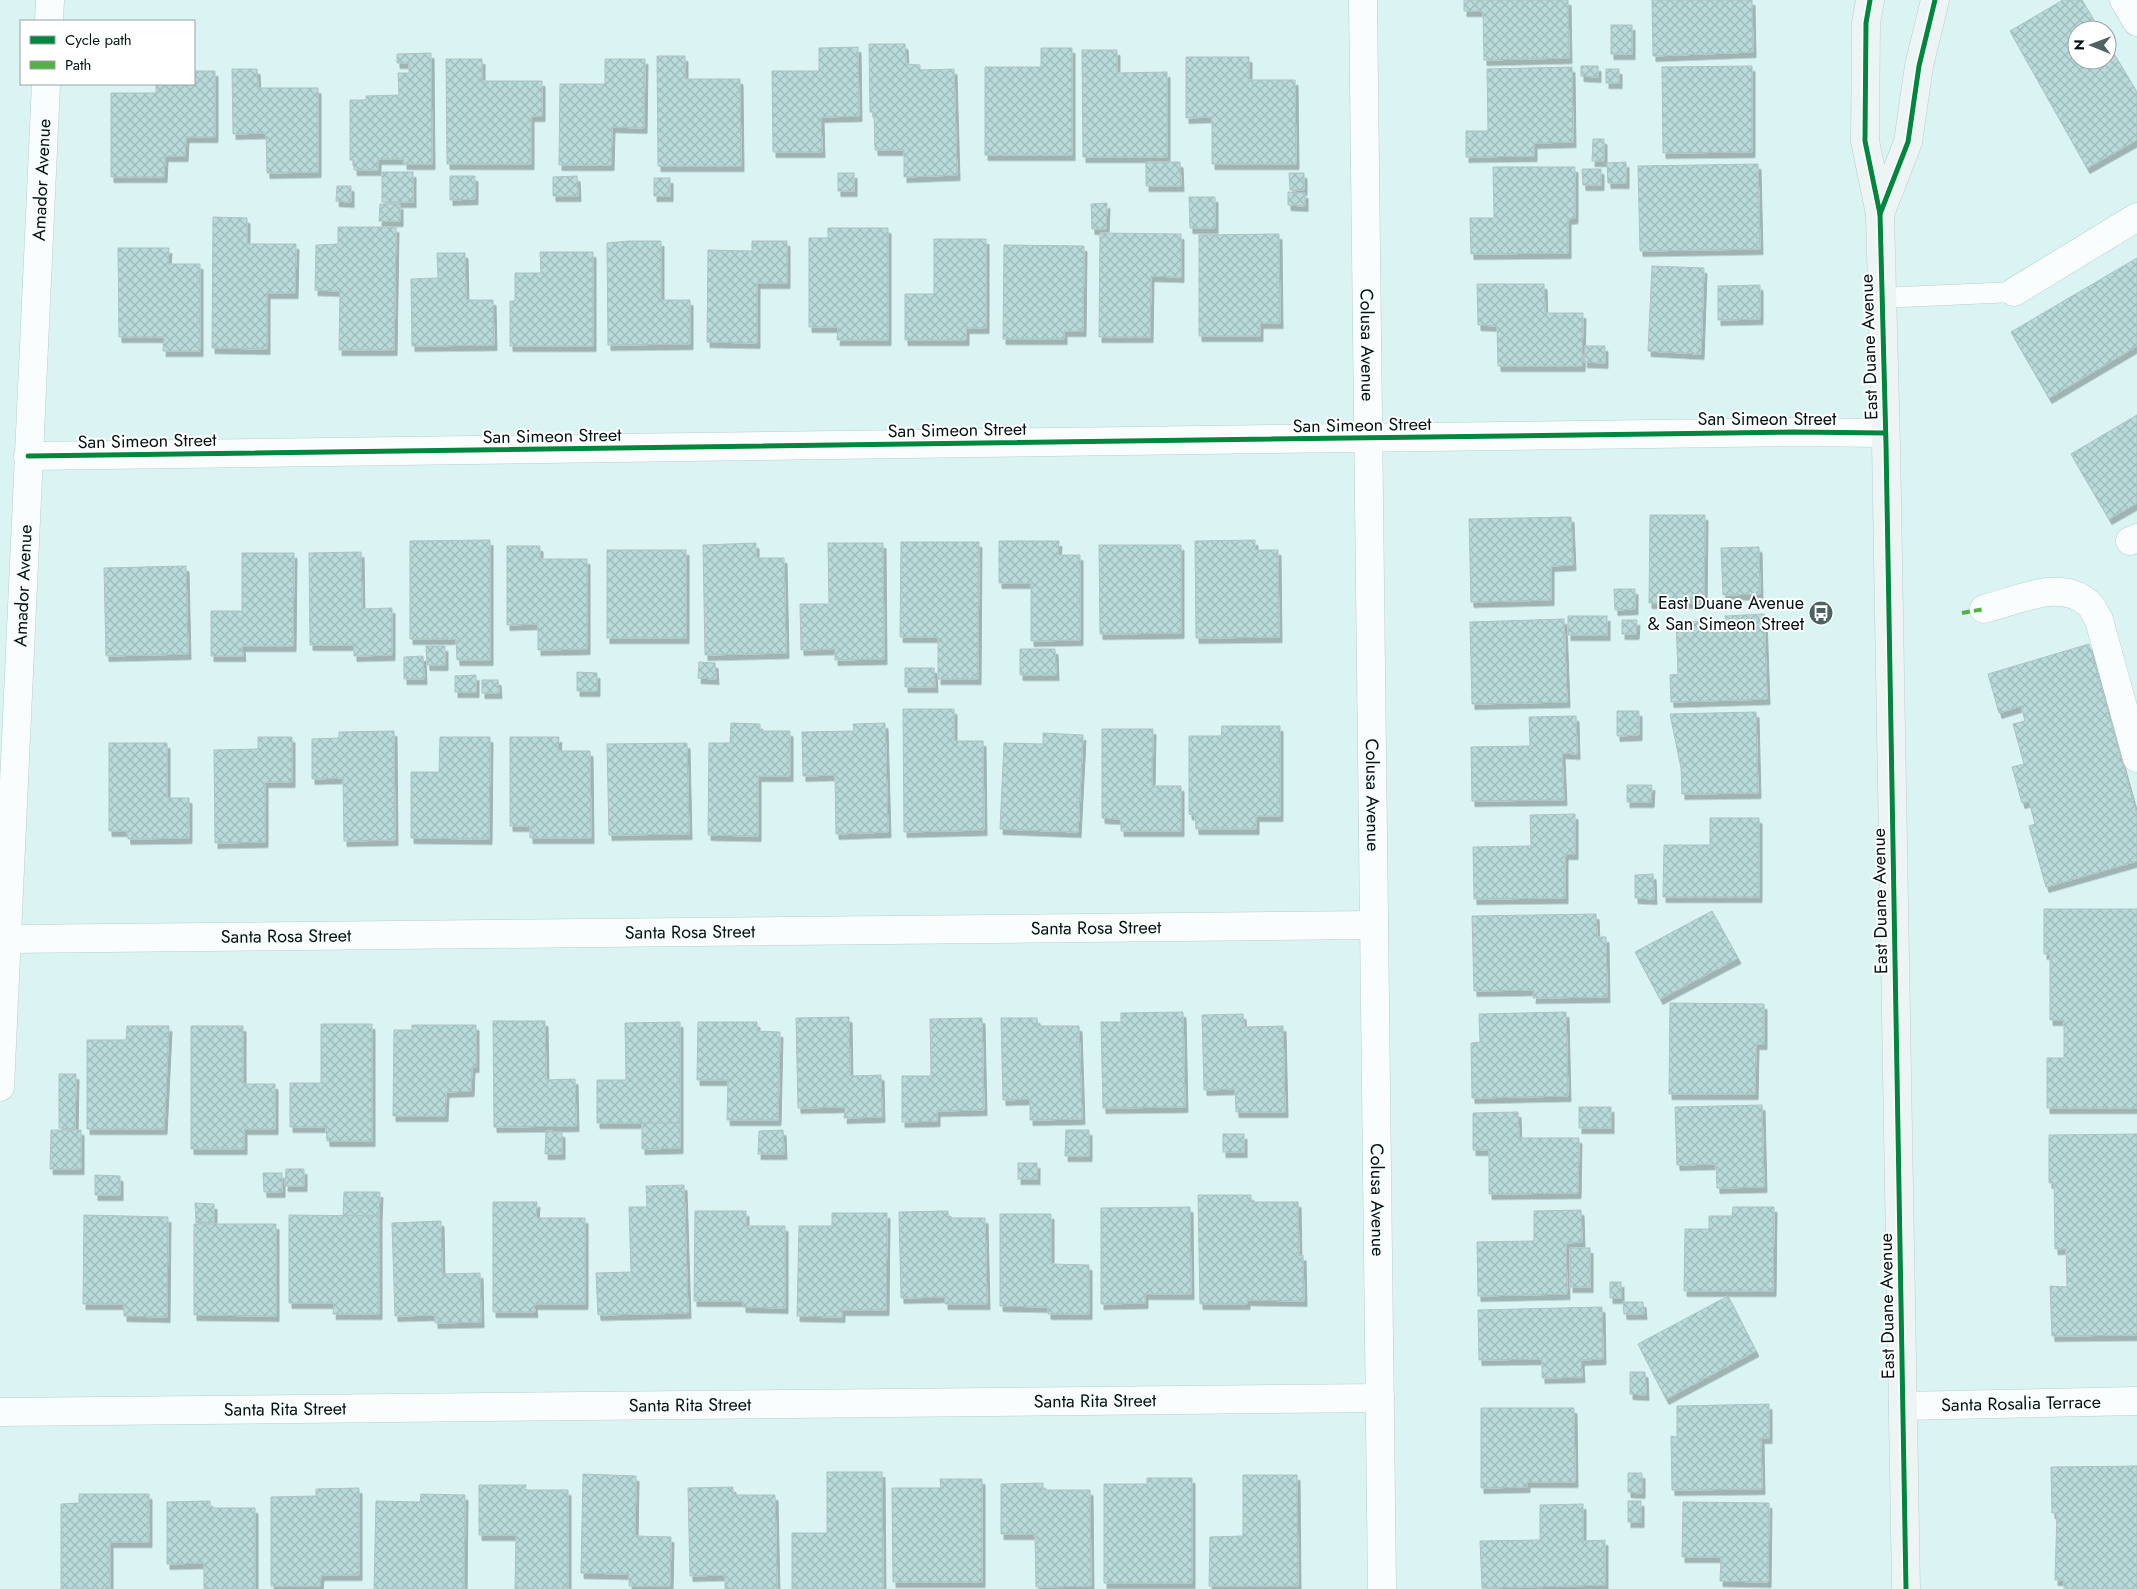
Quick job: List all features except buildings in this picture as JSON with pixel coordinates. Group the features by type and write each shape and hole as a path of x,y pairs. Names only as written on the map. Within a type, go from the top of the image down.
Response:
{"main road":[{"name":"East Duane Avenue","path":"1880,214 1908,142 1919,66 1935,0"},
{"name":"East Duane Avenue","path":"1864,8 1865,141 1880,214 1880,298 1885,433 1906,1589"}],"street":[{"path":"49,20 50,0"},
{"name":"Colusa Avenue","path":"1363,0 1382,1589"},
{"path":"2124,0 2137,22"},
{"name":"Amador Avenue","path":"0,1086 46,85"},
{"path":"2014,292 2137,218"},
{"name":"San Simeon Street","path":"28,456 1794,432 1885,433"},
{"path":"1984,609 2054,591 2067,592 2089,604 2099,620 2137,758"},
{"name":"Santa Rosa Street","path":"8,939 1374,925"},
{"name":"Santa Rita Street","path":"0,1412 1380,1398"},
{"name":"Santa Rosalia Terrace","path":"1903,1406 2137,1401"}],"lane":[{"path":"1880,298 2014,292"}],"marked path":[{"path":"1962,613 1984,609"}],"cycle path":[{"path":"1870,0 1866,23 1865,141 1880,214 1886,444 1906,1589"},
{"path":"1880,214 1908,142 1919,66 1935,0"},
{"path":"28,456 1794,432 1885,433"}],"place":[{"name":"East Duane Avenue & San Simeon Street","path":"1821,613"}]}
